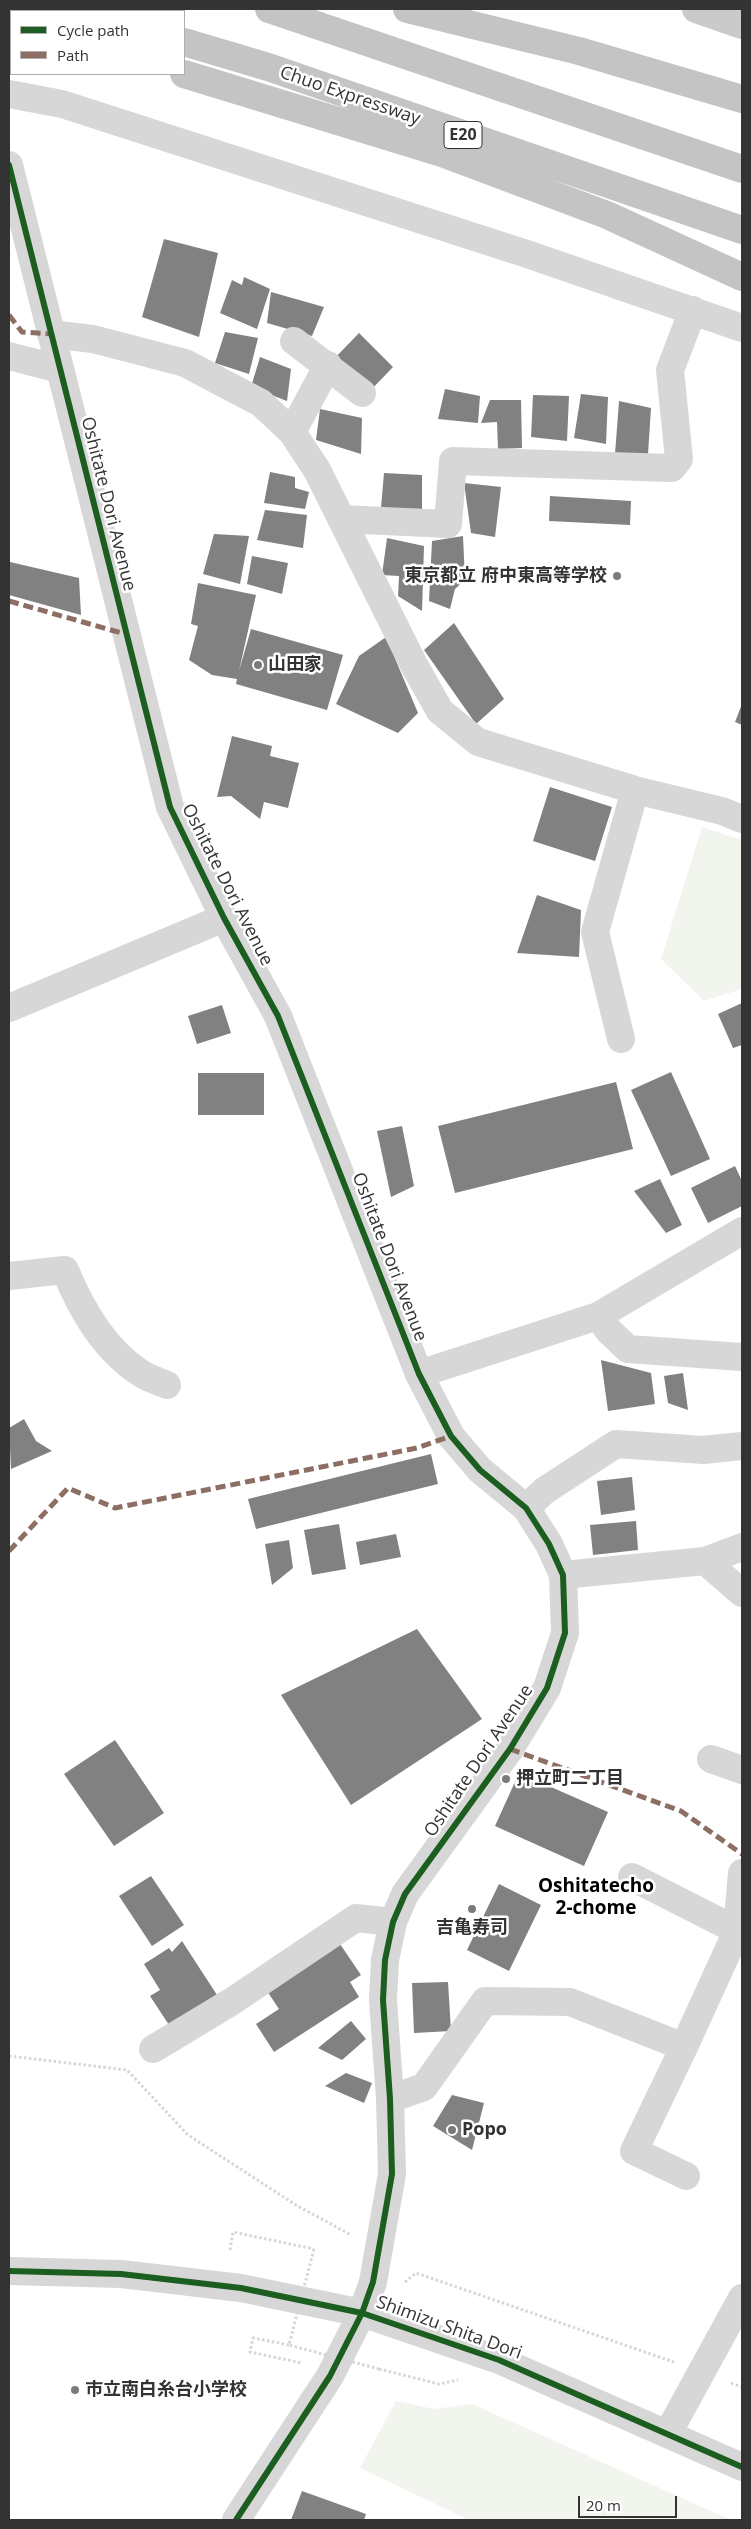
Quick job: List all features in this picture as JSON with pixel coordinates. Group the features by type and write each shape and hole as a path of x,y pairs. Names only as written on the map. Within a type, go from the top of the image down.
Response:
{"highway":[{"path":"268,9 742,169"},
{"path":"407,9 579,51 742,99"},
{"name":"Chuo Expressway","path":"185,42 268,67 742,230"},
{"path":"185,74 439,152 607,214 742,277"}],"main road":[{"path":"696,9 742,25"}],"street":[{"path":"21,75 9,94 62,104 693,310 742,328"},
{"name":"Oshitate Dori Avenue","path":"9,165 16,228 51,334 170,807 224,918 278,1016 419,1374 451,1436 480,1470 526,1508 549,1544 563,1575 565,1633 547,1688 510,1749 405,1894 393,1922 385,1960 383,2000 390,2099 392,2174 372,2282 362,2313 330,2376 236,2520"},
{"path":"341,519 448,524 453,461 672,468 679,458 670,370 693,310"},
{"path":"51,334 93,339 185,364 261,403 292,432 317,470 440,711 478,742 635,790 722,811 742,819"},
{"path":"294,341 328,365 362,394"},
{"path":"9,356 59,369"},
{"path":"292,432 328,365"},
{"path":"621,1039 595,932 635,790"},
{"path":"9,1008 224,918"},
{"path":"419,1374 598,1316 742,1231"},
{"path":"9,1276 64,1270 77,1299 104,1340 140,1372 168,1385"},
{"path":"598,1316 628,1349 742,1357"},
{"path":"526,1508 544,1491 616,1444 703,1450 742,1446"},
{"path":"563,1575 705,1561 742,1547"},
{"path":"705,1561 742,1593"},
{"path":"711,1759 742,1770"},
{"path":"686,2176 634,2151 740,1932 742,1874"},
{"path":"632,1878 740,1932"},
{"path":"154,2049 231,2002 356,1918 393,1922"},
{"path":"390,2099 424,2087 485,2001 570,2002 684,2046"},
{"name":"Shimizu Shita Dori","path":"9,2271 121,2274 240,2288 362,2313 499,2360 742,2467"},
{"path":"668,2434 700,2371 742,2298"}],"path":[{"path":"9,2056 126,2070 188,2134 296,2205 378,2249"},
{"path":"230,2250 233,2232 314,2249 289,2345"},
{"path":"398,2288 416,2274 742,2387"},
{"path":"302,2362 250,2352 253,2338 289,2345 439,2384 465,2378"}],"shaded area":[{"path":"702,827 742,840 742,989 704,1001 661,959"},
{"path":"396,2401 434,2409 472,2404 731,2520 469,2520 360,2468"}],"building":[{"path":"164,239 218,253 199,337 142,317"},
{"path":"244,277 270,289 257,329 220,313 232,280 242,285"},
{"path":"271,292 324,307 312,336 267,323"},
{"path":"225,332 258,338 249,374 215,363"},
{"path":"359,333 393,367 369,392 334,359"},
{"path":"260,357 291,369 287,401 251,387"},
{"path":"445,389 480,396 478,423 438,419"},
{"path":"581,394 608,397 606,444 574,438"},
{"path":"533,395 569,396 567,441 531,437"},
{"path":"490,400 521,400 522,448 498,449 497,422 481,423"},
{"path":"619,401 651,408 648,454 615,454"},
{"path":"320,409 362,418 361,454 316,440"},
{"path":"270,472 295,477 295,488 309,492 305,509 264,503"},
{"path":"384,473 422,475 422,509 381,508"},
{"path":"464,483 501,487 495,537 471,533"},
{"path":"550,496 631,501 630,525 549,521"},
{"path":"265,510 307,515 303,548 257,540"},
{"path":"214,534 249,536 240,584 203,574"},
{"path":"463,536 465,580 455,589 450,609 429,601 432,541"},
{"path":"387,538 424,546 422,611 398,596 399,576 382,575"},
{"path":"252,556 288,563 282,594 247,584"},
{"path":"10,562 79,578 81,615 9,595"},
{"path":"198,583 256,595 239,671 251,629 343,655 327,710 236,684 237,679 212,675 189,660 198,626 191,624"},
{"path":"454,623 504,699 476,724 424,650"},
{"path":"386,637 418,713 398,733 336,704 359,656"},
{"path":"742,704 742,725 735,722"},
{"path":"232,736 272,746 270,756 299,763 288,808 264,802 260,819 231,796 217,797"},
{"path":"550,787 612,807 595,861 533,841"},
{"path":"537,895 581,910 579,957 517,953"},
{"path":"742,1003 742,1045 733,1048 718,1014"},
{"path":"222,1005 231,1033 197,1044 188,1016"},
{"path":"671,1072 710,1159 671,1176 631,1090"},
{"path":"198,1073 264,1073 264,1115 198,1115"},
{"path":"616,1082 633,1149 455,1193 438,1126"},
{"path":"402,1126 414,1186 391,1197 377,1131"},
{"path":"735,1166 742,1181 742,1206 708,1223 691,1188"},
{"path":"660,1179 682,1225 666,1233 634,1191"},
{"path":"601,1360 651,1373 655,1404 608,1411"},
{"path":"683,1373 688,1410 668,1403 664,1376"},
{"path":"24,1419 36,1441 52,1451 11,1469 9,1428"},
{"path":"431,1454 438,1484 256,1529 248,1499"},
{"path":"632,1477 635,1510 601,1515 597,1481"},
{"path":"636,1521 638,1550 593,1555 590,1525"},
{"path":"339,1524 346,1569 312,1575 304,1530"},
{"path":"396,1534 401,1557 360,1565 356,1542"},
{"path":"289,1540 293,1568 272,1585 265,1544"},
{"path":"417,1629 482,1719 351,1805 281,1695"},
{"path":"115,1740 164,1813 114,1846 64,1774"},
{"path":"519,1773 608,1812 584,1866 495,1826"},
{"path":"151,1876 184,1925 152,1946 119,1896"},
{"path":"499,1884 541,1905 509,1971 467,1950"},
{"path":"182,1941 217,1995 169,2025 150,1996 160,1990 144,1964 169,1948 172,1952"},
{"path":"340,1944 361,1975 350,1982 359,1997 274,2052 256,2024 279,2009 267,1991"},
{"path":"448,1982 451,2031 414,2033 412,1983"},
{"path":"351,2021 366,2039 342,2060 318,2048"},
{"path":"346,2073 372,2083 364,2103 325,2086"},
{"path":"452,2095 484,2103 472,2150 433,2126"},
{"path":"302,2491 366,2514 364,2520 291,2520"}],"marked path":[{"path":"9,315 22,332 51,334"},
{"path":"9,601 125,634"},
{"path":"9,1551 68,1488 115,1508 417,1448 451,1436"},
{"path":"510,1749 681,1811 742,1854"}],"cycle path":[{"path":"9,165 170,807 224,918 278,1016 419,1374 451,1436 480,1470 526,1508 549,1544 563,1575 565,1633 547,1688 510,1749 405,1894 393,1922 385,1960 383,2000 390,2099 392,2174 373,2282 362,2313 330,2376 236,2520"},
{"path":"9,2271 121,2274 241,2288 362,2313 499,2360 742,2467"}],"place":[{"name":"東京都立 府中東高等学校","path":"617,576"},
{"name":"山田家","path":"258,665"},
{"name":"押立町二丁目","path":"506,1779"},
{"name":"吉亀寿司","path":"472,1909"},
{"name":"Popo","path":"452,2130"},
{"name":"市立南白糸台小学校","path":"75,2390"}],"district":[{"name":"Oshitatecho 2-chome","path":"596,1898"}]}
